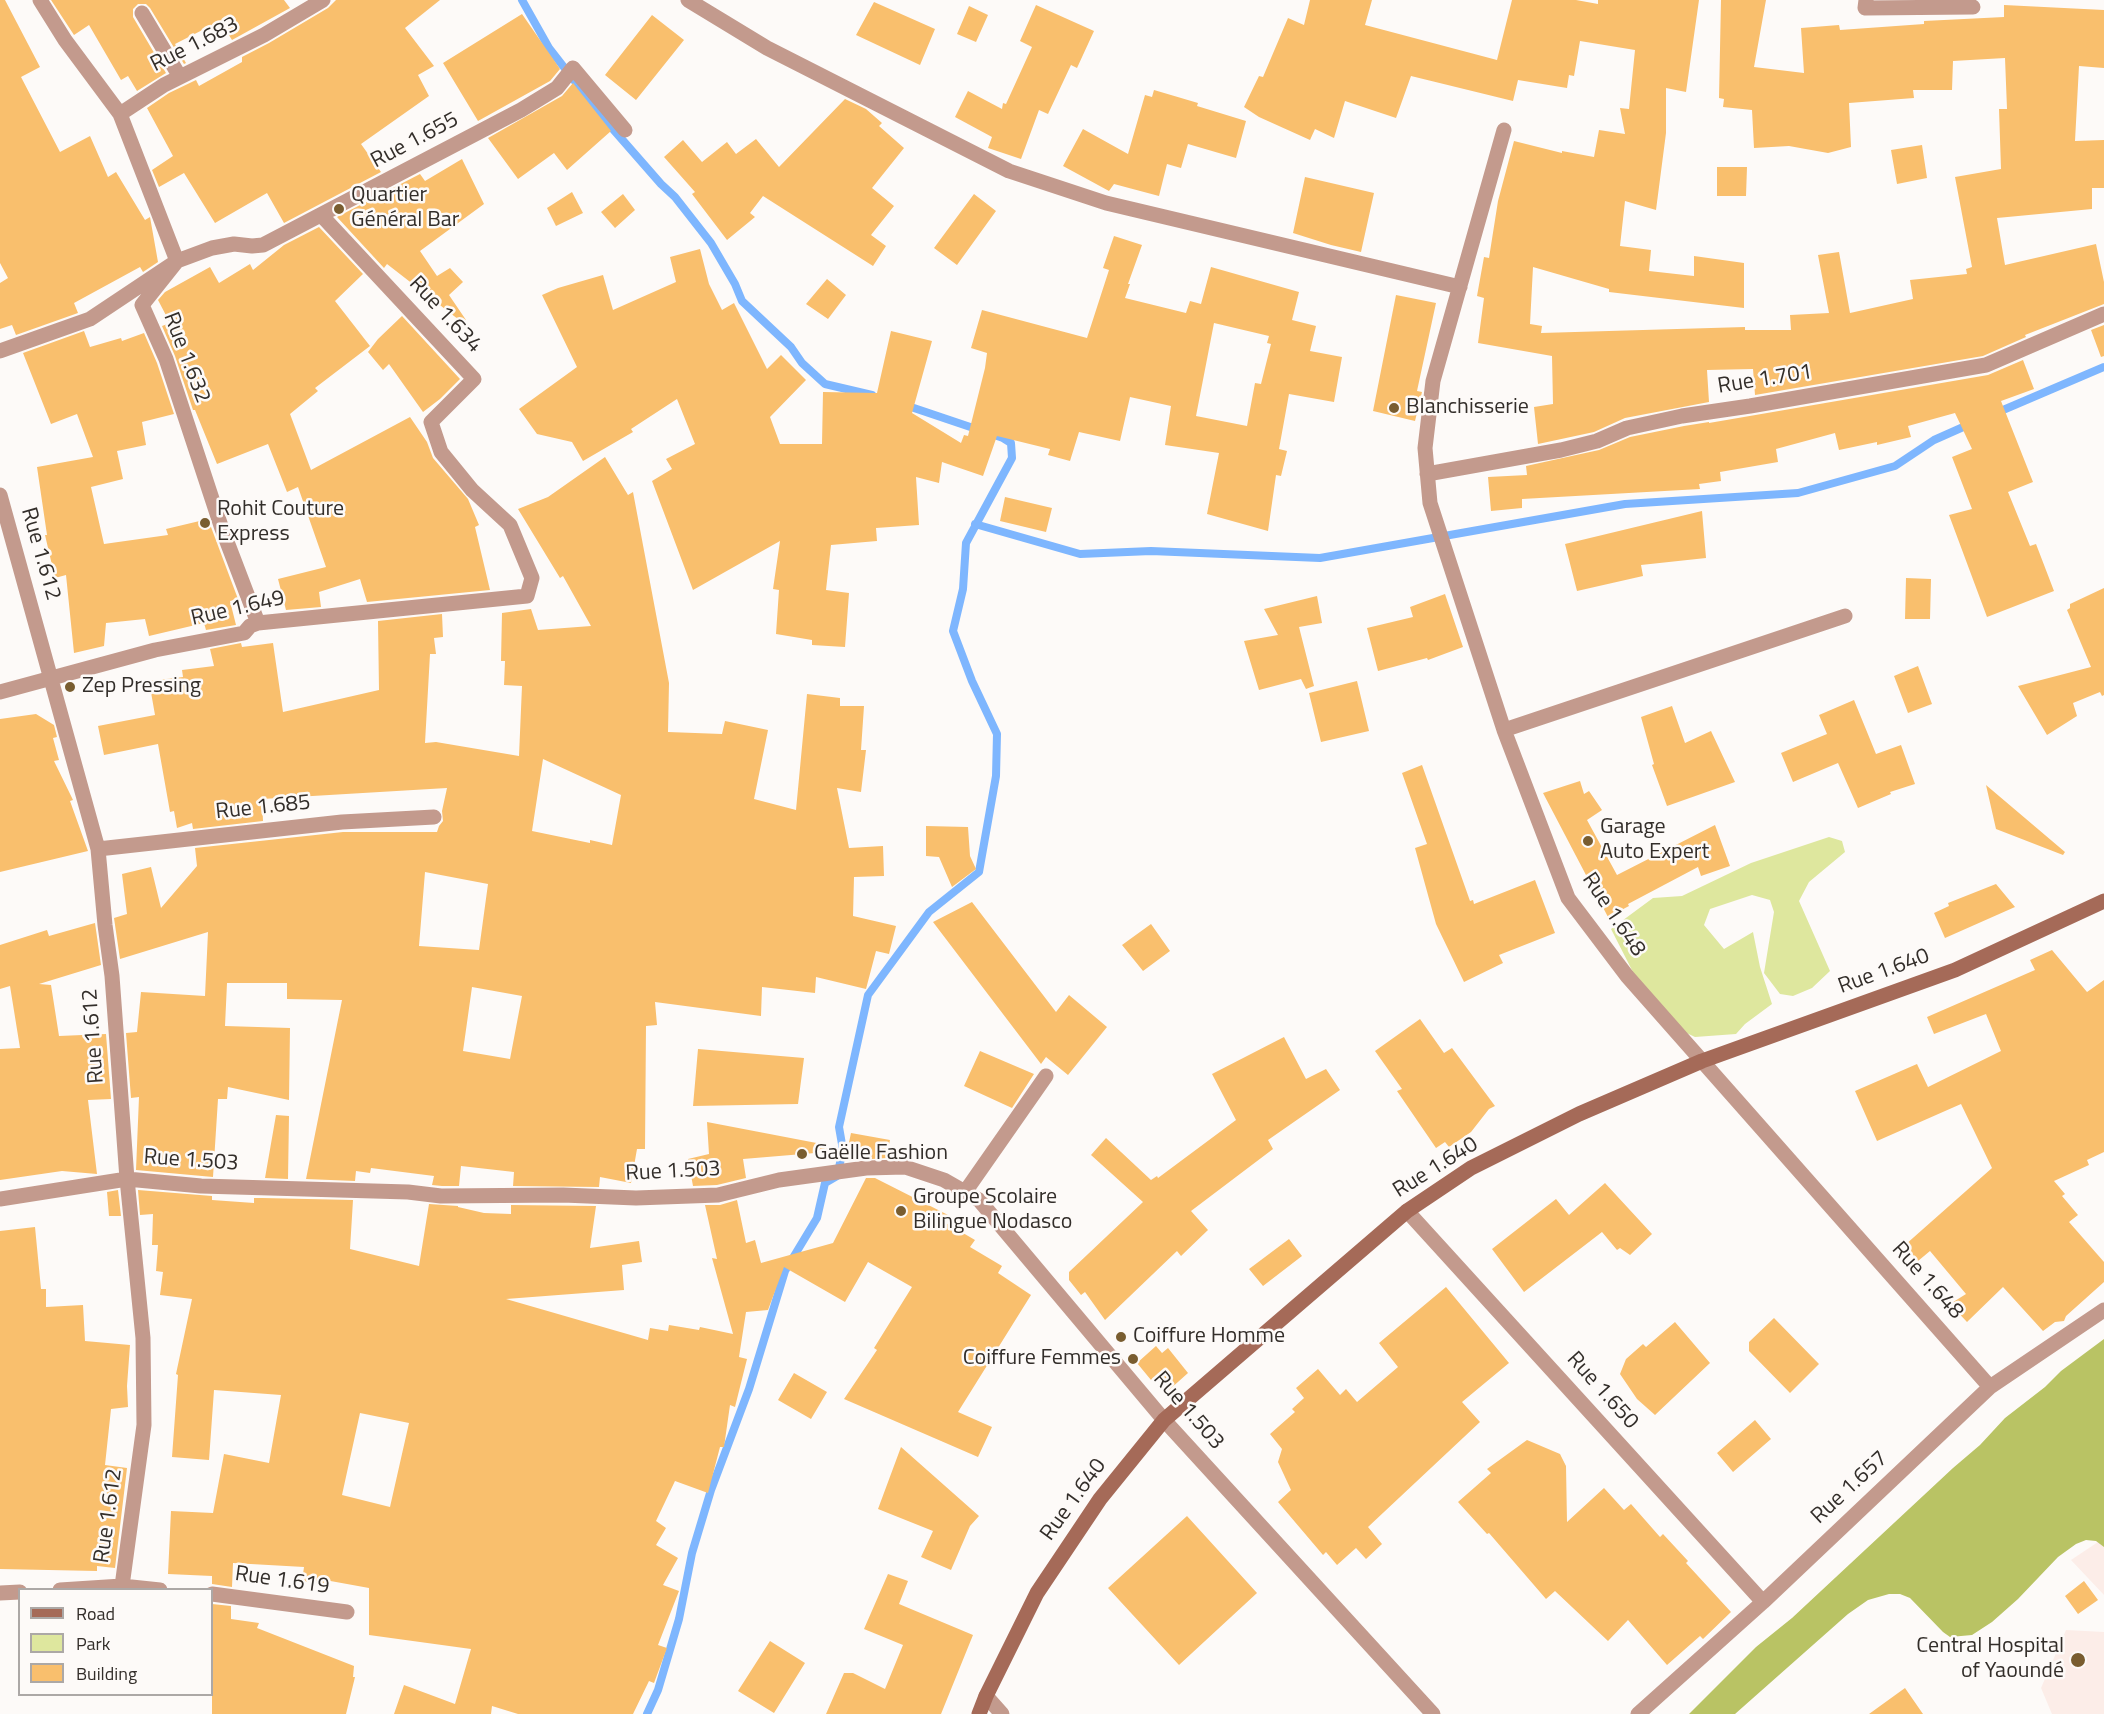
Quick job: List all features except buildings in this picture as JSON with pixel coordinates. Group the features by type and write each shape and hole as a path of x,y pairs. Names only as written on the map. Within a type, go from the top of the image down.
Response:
{"street":[{"path":"40,0 65,40 120,114 177,261"},
{"name":"Rue 1.683","path":"120,114 180,77 264,35 323,0"},
{"path":"688,0 767,48 1009,171 1106,203 1460,287"},
{"path":"1866,0 1865,8 1974,7"},
{"path":"142,13 180,77"},
{"name":"Rue 1.655","path":"0,351 90,319 177,261 212,248 234,244 262,245 322,216 521,110 557,87 573,68 625,130"},
{"name":"Rue 1.648","path":"1504,130 1433,381 1425,448 1427,474 1430,503 1504,730 1568,898 1626,976 1990,1387"},
{"name":"Rue 1.634","path":"322,216 474,379 431,422 441,452 472,490 510,525 532,578 527,596"},
{"name":"Rue 1.632","path":"177,261 142,305 166,359 221,526 258,623"},
{"name":"Rue 1.701","path":"1427,474 1561,450 1597,441 1627,428 1682,416 1986,365 2104,314"},
{"name":"Rue 1.612","path":"0,495 98,849 112,976 126,1179 143,1338 144,1425 122,1586"},
{"name":"Rue 1.649","path":"0,692 155,650 244,633 250,626 258,623 527,596"},
{"path":"1504,730 1845,616"},
{"name":"Rue 1.685","path":"98,849 342,822 434,818"},
{"name":"Rue 1.640","path":"979,1714 1037,1593 1100,1499 1164,1420 1407,1211 1481,1163 1579,1114 1702,1061 1955,970 2104,901"},
{"path":"965,1192 1047,1076"},
{"name":"Rue 1.503","path":"0,1199 126,1179 201,1186 408,1192 441,1196 563,1195 636,1198 718,1196 779,1180 866,1168 905,1167 944,1180 979,1200 1164,1420 1433,1714"},
{"name":"Rue 1.650","path":"1407,1211 1763,1602"},
{"name":"Rue 1.657","path":"1638,1714 1763,1602 1990,1387 2104,1310"},
{"path":"91,1588 122,1586 141,1588"},
{"path":"0,1593 18,1592"},
{"name":"Rue 1.619","path":"213,1594 347,1612"},
{"path":"986,1696 1002,1714"}],"shaded area":[{"name":"Central Hospital of Yaoundé","path":"2104,1538 2104,1595 2071,1560"},
{"name":"Central Hospital of Yaoundé","path":"2066,1630 2104,1632 2104,1714 2052,1714 2041,1688"}],"green space":[{"path":"1829,837 1842,841 1845,852 1809,882 1799,901 1830,971 1812,988 1793,996 1780,994 1764,973 1774,912 1770,900 1752,895 1710,909 1704,925 1724,949 1753,932 1760,967 1772,1004 1745,1024 1736,1034 1695,1037 1678,1029 1636,978 1611,929 1653,898 1682,896 1751,863"},
{"path":"2104,1339 2104,1547 2096,1541 2086,1540 2076,1544 2058,1557 2018,1599 1992,1622 1972,1635 1950,1637 1910,1598 1900,1594 1889,1594 1868,1600 1848,1614 1735,1714 1689,1714 1756,1647 1792,1618 1980,1445 2005,1418 2045,1387 2061,1371"}],"waterway":[{"path":"522,0 549,48 605,120 675,197 711,243 735,284 742,301 791,347 802,363 825,384 872,395"},
{"path":"1996,413 2104,367"},
{"path":"647,1714 658,1690 679,1619 692,1553 711,1490 749,1389 785,1271 817,1218 825,1183 837,1176 843,1150 839,1127 868,995 929,912 979,872 996,776 997,734 972,681 953,631 963,589 966,543 1012,458 1011,443 1003,438 905,405"},
{"path":"975,524 1080,554 1151,551 1320,558 1625,504 1798,493 1895,466 1934,440 1970,424"}],"place":[{"name":"Quartier Général Bar","path":"339,209"},
{"name":"Blanchisserie","path":"1394,408"},
{"name":"Rohit Couture Express","path":"205,523"},
{"name":"Zep Pressing","path":"70,687"},
{"name":"Garage Auto Expert","path":"1588,841"},
{"name":"Gaëlle Fashion","path":"802,1154"},
{"name":"Groupe Scolaire Bilingue Nodasco","path":"901,1211"},
{"name":"Coiffure Homme","path":"1121,1337"},
{"name":"Coiffure Femmes","path":"1133,1359"},
{"name":"Central Hospital of Yaoundé","path":"2078,1660"}]}
